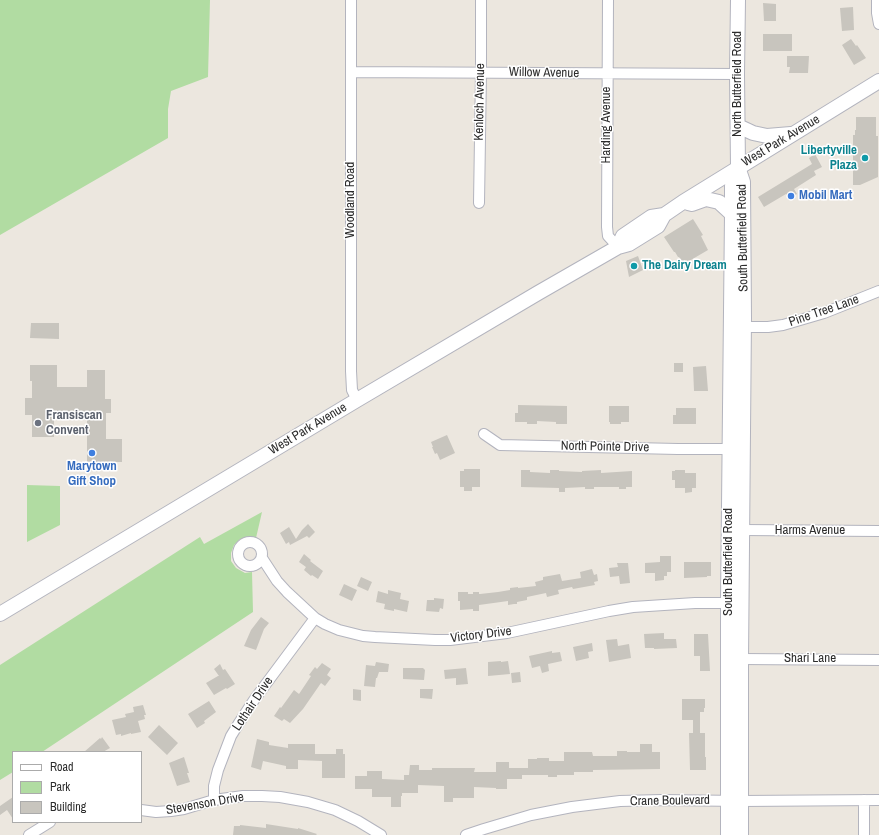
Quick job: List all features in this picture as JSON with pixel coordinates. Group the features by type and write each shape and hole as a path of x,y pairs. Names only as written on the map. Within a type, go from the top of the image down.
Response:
{"main road":[{"name":"North Butterfield Road","path":"738,0 738,167"},
{"name":"West Park Avenue","path":"0,614 538,293 618,247 629,244 658,226 664,215 738,167 879,82"},
{"path":"738,126 753,133 767,136 794,134"},
{"name":"South Butterfield Road","path":"738,167 732,186 728,603 735,801 741,835"},
{"name":"South Butterfield Road","path":"728,835 735,801 741,659 744,182 738,167"},
{"path":"684,202 692,204 706,199 719,202 732,214"}],"street":[{"name":"Woodland Road","path":"351,0 351,371 352,390 357,400"},
{"name":"Kenloch Avenue","path":"479,203 481,0"},
{"name":"Harding Avenue","path":"608,0 607,227 608,236 618,247"},
{"path":"877,0 879,24"},
{"name":"Willow Avenue","path":"351,72 737,74"},
{"name":"Pine Tree Lane","path":"744,326 768,327 783,325 824,313 879,291"},
{"name":"North Pointe Drive","path":"484,434 500,445 730,449"},
{"name":"Harms Avenue","path":"742,530 879,531"},
{"name":"Victory Drive","path":"262,558 277,581 315,618 339,630 363,636 450,640 507,633 632,607 728,603"},
{"name":"Lothair Drive","path":"214,800 214,786 218,770 231,736 254,700 315,618"},
{"name":"Shari Lane","path":"741,659 879,660"},
{"name":"Stevenson Drive","path":"142,810 156,812 171,811 184,809 214,800 243,796 280,797 308,802 334,810 358,821 381,835"},
{"path":"864,800 864,835"},
{"name":"Crane Boulevard","path":"466,835 531,815 572,807 620,801 879,800"},
{"path":"29,835 48,823"}],"green space":[{"path":"0,0 210,0 208,77 171,91 168,109 168,138 0,235"},
{"path":"27,485 60,486 60,525 27,542"},
{"path":"262,512 256,538 246,537 239,540 234,545 231,553 231,561 236,568 245,573 252,572 253,612 44,751 12,751 12,773 0,780 0,665 200,537 204,544"}],"building":[{"path":"763,3 776,4 776,21 764,21"},
{"path":"853,7 854,30 842,31 840,8"},
{"path":"763,34 792,34 792,51 763,51"},
{"path":"851,39 866,58 854,65 842,45"},
{"path":"787,56 809,56 808,73 789,73 790,67 787,67"},
{"name":"Libertyville Plaza","path":"856,117 876,117 876,136 878,136 878,177 860,185 853,185 853,135 855,135 856,130"},
{"path":"815,154 822,167 814,171 816,175 794,189 797,194 789,199 786,194 764,207 758,197 812,164 809,158"},
{"path":"693,219 703,235 701,236 708,250 684,264 664,237"},
{"name":"The Dairy Dream","path":"638,256 643,270 629,277 626,261"},
{"path":"31,323 59,323 59,339 30,338"},
{"path":"674,363 683,363 683,372 674,372"},
{"path":"30,365 57,365 57,387 87,387 87,370 105,370 105,399 111,399 111,413 106,413 106,439 122,439 122,462 87,462 87,416 54,416 54,437 32,437 32,415 25,415 25,398 32,398"},
{"path":"706,366 708,391 694,391 693,367"},
{"path":"518,405 567,406 567,424 537,421 537,424 515,422 515,413 518,413"},
{"path":"609,406 629,406 629,422 610,424"},
{"path":"676,408 696,408 696,424 673,424 673,415 676,415"},
{"path":"447,435 455,453 440,460 437,453 435,454 431,442"},
{"path":"464,469 480,469 480,487 472,487 472,491 464,491 464,487 460,487 460,471 464,471"},
{"path":"521,470 550,473 550,470 582,472 601,470 601,473 632,471 632,487 626,487 626,489 619,489 619,487 594,487 594,489 585,489 585,487 565,488 565,492 559,492 559,488 521,487"},
{"path":"685,470 685,473 696,473 696,488 692,488 692,492 685,493 685,488 675,488 675,480 672,480 672,471"},
{"path":"308,524 315,532 309,538 307,536 290,545 289,542 286,544 280,533 289,527 296,539"},
{"path":"304,554 311,560 310,561 323,571 318,579 312,575 311,576 304,570 306,567 299,562"},
{"path":"660,556 671,556 671,572 667,572 667,576 664,576 664,580 655,581 655,573 645,573 645,563 660,562"},
{"path":"684,562 711,562 711,576 684,578"},
{"path":"617,563 628,563 630,583 620,584 619,576 610,577 609,568 618,567"},
{"path":"592,569 594,575 597,574 598,581 594,582 595,585 558,590 559,594 547,597 546,593 527,597 527,600 517,602 517,604 508,605 508,601 479,605 479,611 473,611 473,609 460,610 458,592 468,592 468,594 473,594 473,592 479,592 480,594 510,590 510,588 536,586 535,582 543,580 543,577 560,574 562,581 581,578 580,572"},
{"path":"361,577 372,582 368,591 357,586"},
{"path":"344,584 357,590 352,601 339,595"},
{"path":"388,590 401,593 400,599 409,601 407,612 394,609 394,611 384,609 385,604 376,602 378,591 388,594"},
{"path":"434,598 444,599 443,609 440,608 439,612 426,611 427,600 434,600"},
{"path":"261,617 269,623 264,629 256,650 244,646 251,630"},
{"path":"664,633 664,639 676,639 677,648 645,648 644,634"},
{"path":"694,634 708,634 710,671 700,671 700,656 694,656"},
{"path":"617,639 618,646 629,644 631,658 609,662 606,640"},
{"path":"592,643 593,651 588,652 589,658 576,661 573,647"},
{"path":"552,651 552,653 560,652 562,661 548,664 549,671 542,673 540,666 532,668 529,656"},
{"path":"508,661 510,674 488,676 488,662"},
{"path":"376,662 389,664 388,672 379,672 376,678 375,687 364,686 366,665 375,666"},
{"path":"322,663 331,669 327,675 331,678 325,686 321,683 303,709 290,723 284,719 282,721 274,716 294,690 299,694 311,676 309,675 315,667 317,669"},
{"path":"220,664 235,684 214,695 206,683 219,676 214,669"},
{"path":"403,668 423,668 425,670 424,680 403,679"},
{"path":"466,668 468,684 456,685 456,678 445,679 444,670"},
{"path":"520,672 521,682 512,683 511,673"},
{"path":"353,689 361,690 361,701 353,700"},
{"path":"420,689 433,689 432,699 420,698"},
{"path":"682,699 705,699 704,712 700,712 700,733 705,733 706,770 690,770 689,733 693,733 693,720 682,720"},
{"path":"209,701 216,712 204,721 205,723 197,728 188,714"},
{"path":"143,705 146,715 144,715 145,719 138,721 141,732 121,736 121,734 116,735 112,720 126,717 125,714 134,712 133,707"},
{"path":"159,725 178,743 167,755 148,737"},
{"path":"102,737 110,748 105,751 85,751 100,738 101,739"},
{"path":"257,739 269,742 269,745 288,748 288,744 315,744 315,754 336,754 336,749 343,749 343,754 345,754 345,778 322,778 322,761 298,760 298,769 286,769 286,766 263,761 261,770 251,767"},
{"path":"640,744 652,744 652,752 660,752 660,769 593,770 593,772 574,772 574,775 557,775 557,777 548,777 548,775 522,775 522,779 507,779 507,789 474,787 474,798 453,798 453,802 444,802 444,786 418,785 418,793 402,793 401,807 391,807 391,797 372,797 372,789 355,789 355,776 367,776 367,771 382,771 382,779 404,780 404,775 409,775 410,765 419,765 419,770 432,770 432,768 475,768 474,772 496,772 496,762 509,762 509,768 528,768 528,759 549,758 549,761 564,761 564,752 592,752 593,756 617,756 617,751 640,752"},
{"path":"184,757 190,782 177,786 169,763"},
{"path":"12,798 12,818 7,810 0,815 0,806"},
{"path":"266,824 298,828 317,834 233,835 234,826 240,825 266,828"}],"place":[{"name":"Libertyville Plaza","path":"865,158"},
{"name":"Mobil Mart","path":"791,196"},
{"name":"The Dairy Dream","path":"634,266"},
{"name":"Fransiscan Convent","path":"38,423"},
{"name":"Marytown Gift Shop","path":"92,453"}]}
